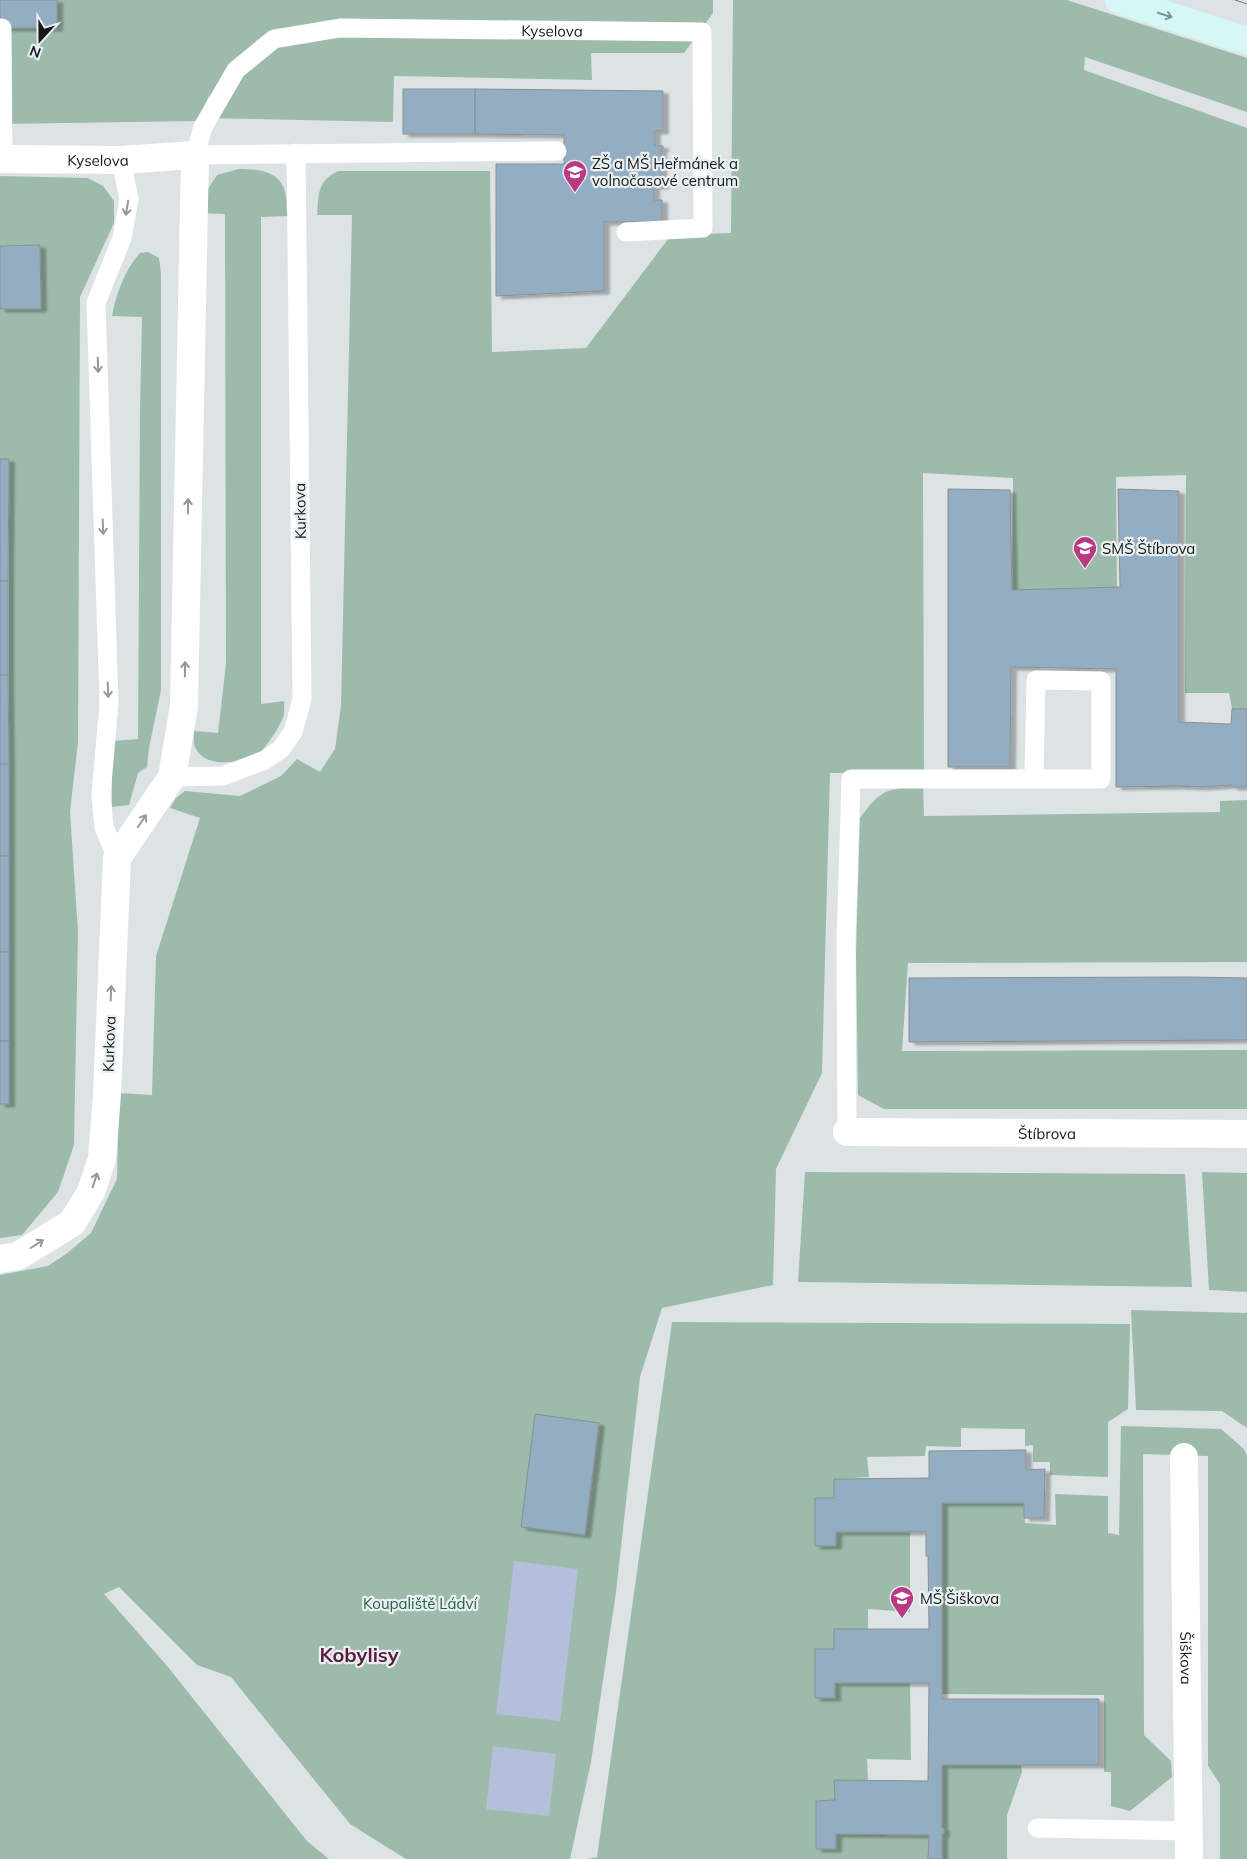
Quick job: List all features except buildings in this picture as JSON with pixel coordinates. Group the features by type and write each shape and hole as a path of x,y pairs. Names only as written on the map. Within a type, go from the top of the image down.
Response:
{"main road":[{"path":"1119,0 1247,41"}],"street":[{"name":"Kyselova","path":"2,159 121,160 195,155"},
{"path":"117,858 172,777 184,706 195,155"},
{"name":"Kurkova","path":"0,1259 18,1256 72,1223 91,1192 102,1159 107,1094 117,858"},
{"name":"Štíbrova","path":"847,1132 1247,1134"},
{"name":"Šiškova","path":"1184,1458 1189,1859"}],"lane":[{"path":"2,28 2,159"},
{"name":"Kyselova","path":"556,151 195,155 204,128 236,70 274,39 340,28 702,32 703,228 626,232"},
{"name":"Kurkova","path":"172,777 223,776 265,760 281,749 293,732 302,699 296,154"},
{"name":"Kurkova","path":"117,858 104,827 101,794 108,703 96,303 122,238 129,199 121,160"},
{"path":"847,1132 846,941 851,779 1101,779 1101,681 1036,680 1034,778"},
{"path":"1037,1828 1189,1830"}],"green space":[{"path":"57,0 713,0 713,13 684,53 591,53 592,80 394,76 393,122 203,118 210,93 198,121 0,124 0,28"},
{"name":"Koupaliště Ládví","path":"733,0 1067,0 1247,58 1247,112 1085,57 1084,70 1247,128 1247,709 1232,709 1229,693 1185,693 1186,475 1116,477 1117,588 1012,590 1013,478 923,473 924,772 830,773 822,1073 776,1169 773,1285 662,1308 640,1377 616,1592 591,1762 570,1859 406,1859 350,1824 231,1677 197,1665 119,1587 104,1594 168,1667 307,1841 329,1859 0,1859 0,1275 48,1266 91,1233 117,1179 119,1093 152,1095 156,956 200,818 170,808 176,798 185,791 240,796 281,776 297,759 320,772 335,749 341,706 352,215 317,215 320,189 326,179 338,171 490,171 492,352 586,348 671,235 731,233"},
{"path":"239,169 259,170 276,177 284,188 288,216 261,217 261,704 284,701 284,715 276,731 259,753 234,762 215,762 200,754 195,747 194,731 218,733 226,664 225,214 202,213 205,193 217,175"},
{"path":"0,176 88,178 103,186 114,201 114,223 80,297 78,742 70,812 78,932 74,1145 58,1192 22,1235 0,1238 0,1104 9,1103 9,459 0,459 0,309 41,309 40,245 0,246"},
{"path":"148,252 159,258 161,273 161,690 147,767 138,773 129,805 112,807 112,741 138,739 142,317 112,316 116,299 130,266 140,253"},
{"path":"923,785 924,816 1220,812 1220,801 1247,800 1247,962 908,963 902,1051 1247,1050 1247,1109 884,1109 858,1095 856,953 860,818 880,795 893,789"},
{"path":"805,1172 1185,1174 1192,1287 798,1282"},
{"path":"1202,1172 1247,1173 1247,1292 1209,1290"},
{"path":"1131,1310 1247,1313 1247,1428 1222,1411 1136,1410"},
{"path":"672,1322 1130,1324 1128,1409 1108,1422 1108,1477 1050,1475 1050,1462 1033,1462 1033,1445 1025,1446 1025,1429 961,1428 961,1447 926,1446 925,1456 867,1457 869,1477 834,1479 834,1498 815,1499 815,1546 836,1546 836,1532 910,1532 910,1612 868,1609 868,1630 834,1649 815,1698 835,1698 835,1683 910,1683 911,1760 867,1759 868,1781 835,1781 835,1800 816,1801 816,1849 836,1849 836,1834 929,1835 928,1859 587,1859 597,1857"},
{"path":"1121,1426 1221,1429 1244,1449 1247,1456 1247,1859 1220,1859 1220,1784 1208,1766 1208,1456 1143,1454 1144,1735 1171,1761 1172,1777 1130,1811 1111,1806 1111,1772 1104,1772 1104,1695 942,1694 942,1503 1024,1503 1025,1523 1056,1525 1055,1494 1108,1496 1108,1533 1119,1535"},
{"path":"942,1765 1021,1765 1022,1772 1007,1815 1007,1859 942,1859 942,1834 944,1834 942,1828"}],"water":[{"path":"514,1561 578,1569 560,1721 496,1714"},
{"path":"493,1746 556,1754 549,1816 486,1809"}],"tram line":[{"path":"1235,0 1247,4"}],"place":[{"name":"ZŠ a MŠ Heřmánek a volnočasové centrum","path":"575,193"},
{"name":"SMŠ Štíbrova","path":"1085,569"},
{"name":"MŠ Šiškova","path":"902,1619"}],"district":[{"name":"Kobylisy","path":"359,1654"}]}
